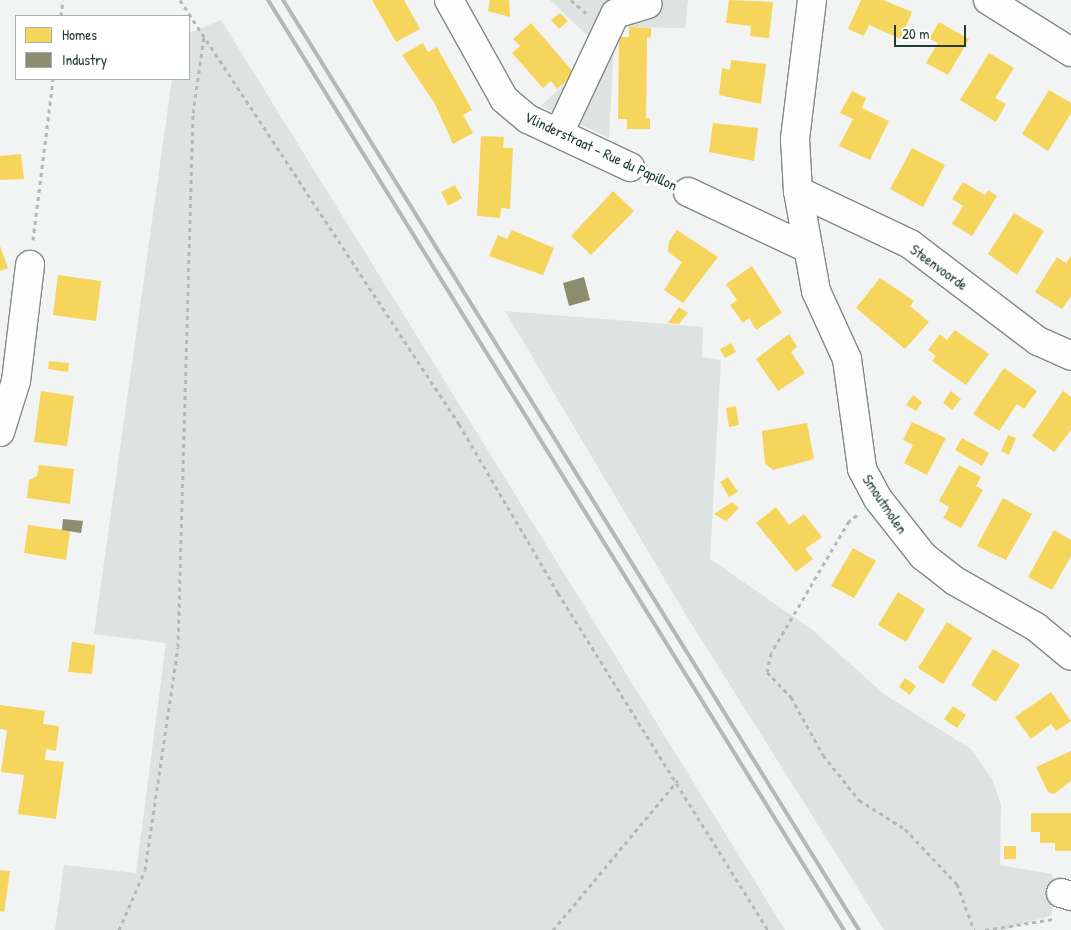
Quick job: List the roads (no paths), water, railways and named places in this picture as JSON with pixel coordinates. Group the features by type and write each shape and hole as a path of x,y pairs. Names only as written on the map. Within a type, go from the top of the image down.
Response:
{"street":[{"name":"Vlinderstraat - Rue du Papillon","path":"449,0 504,100 528,119 630,167"},
{"path":"805,247 798,191 795,138 812,0"},
{"path":"988,0 1071,52"},
{"path":"559,134 615,14 648,4"},
{"name":"Steenvoorde","path":"798,191 910,244 1038,341 1071,356"},
{"name":"Vlinderstraat - Rue du Papillon","path":"688,192 805,247"},
{"name":"Smoutmolen","path":"805,247 816,291 847,359 856,442 862,469 878,499 923,556 955,581 1036,627 1071,656"},
{"path":"0,432 16,381 30,265"}],"railway":[{"path":"268,0 844,930"},
{"path":"283,0 859,930"}]}
